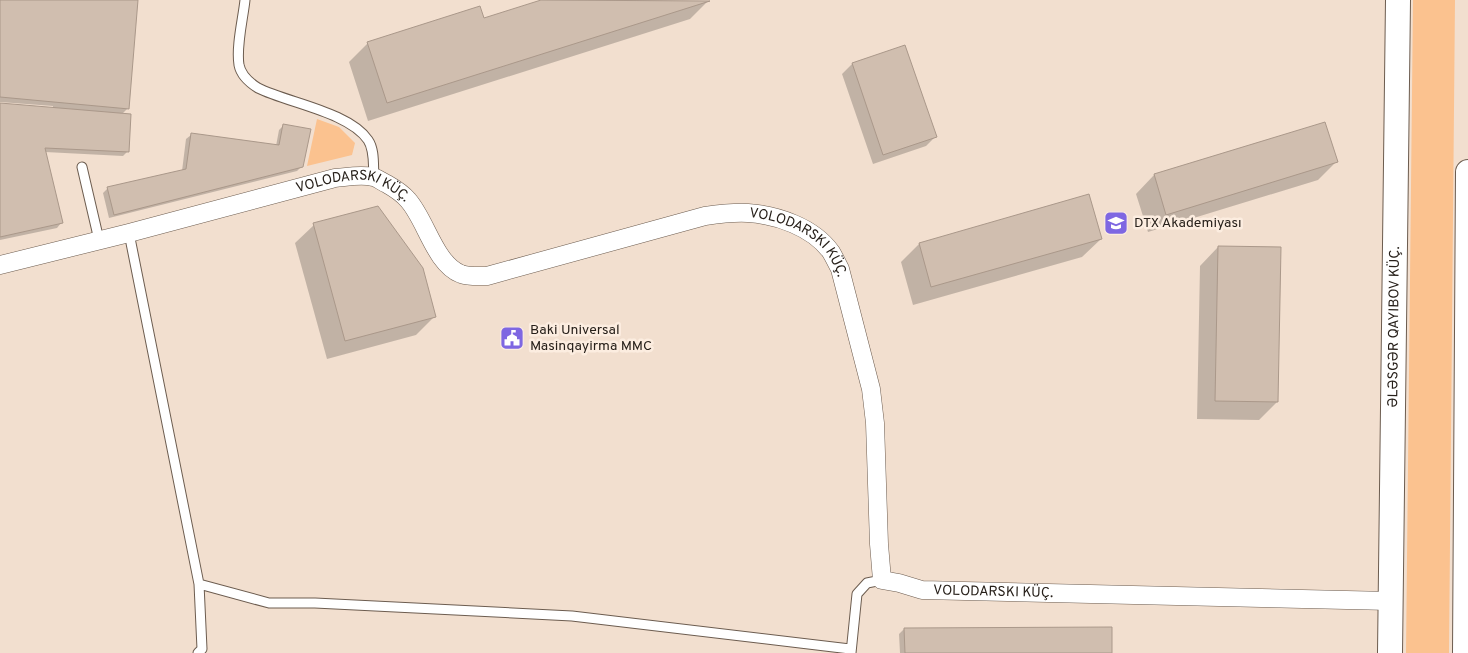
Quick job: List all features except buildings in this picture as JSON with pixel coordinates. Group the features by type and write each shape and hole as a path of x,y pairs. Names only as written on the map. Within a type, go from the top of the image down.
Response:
{"main road":[{"path":"1390,653 1398,0"},
{"path":"1466,641 1468,172"}],"street":[{"name":"VOLODARSKI KÜÇ.","path":"0,265 335,178 357,176 374,177 392,187 408,200 448,266 459,273 473,277 488,276 705,216 748,213 777,218 800,227 815,236 831,252 840,269 871,389 875,423 882,580 922,590 1390,601"}],"lane":[{"path":"245,0 239,51 239,66 244,77 258,87 314,107 357,127 369,141 373,153 374,177"},
{"path":"82,167 99,240"},
{"path":"129,233 200,584 202,649 198,653"},
{"path":"200,584 269,602 572,616 850,651 857,594 867,584 882,580"}],"shaded area":[{"path":"1413,0 1455,0 1449,653 1406,653"},
{"path":"317,119 339,127 355,143 352,155 307,166"}],"place":[{"name":"DTX Akademiyası","path":"1116,223"},
{"name":"Baki Universal Masinqayirma MMC","path":"512,338"}]}
